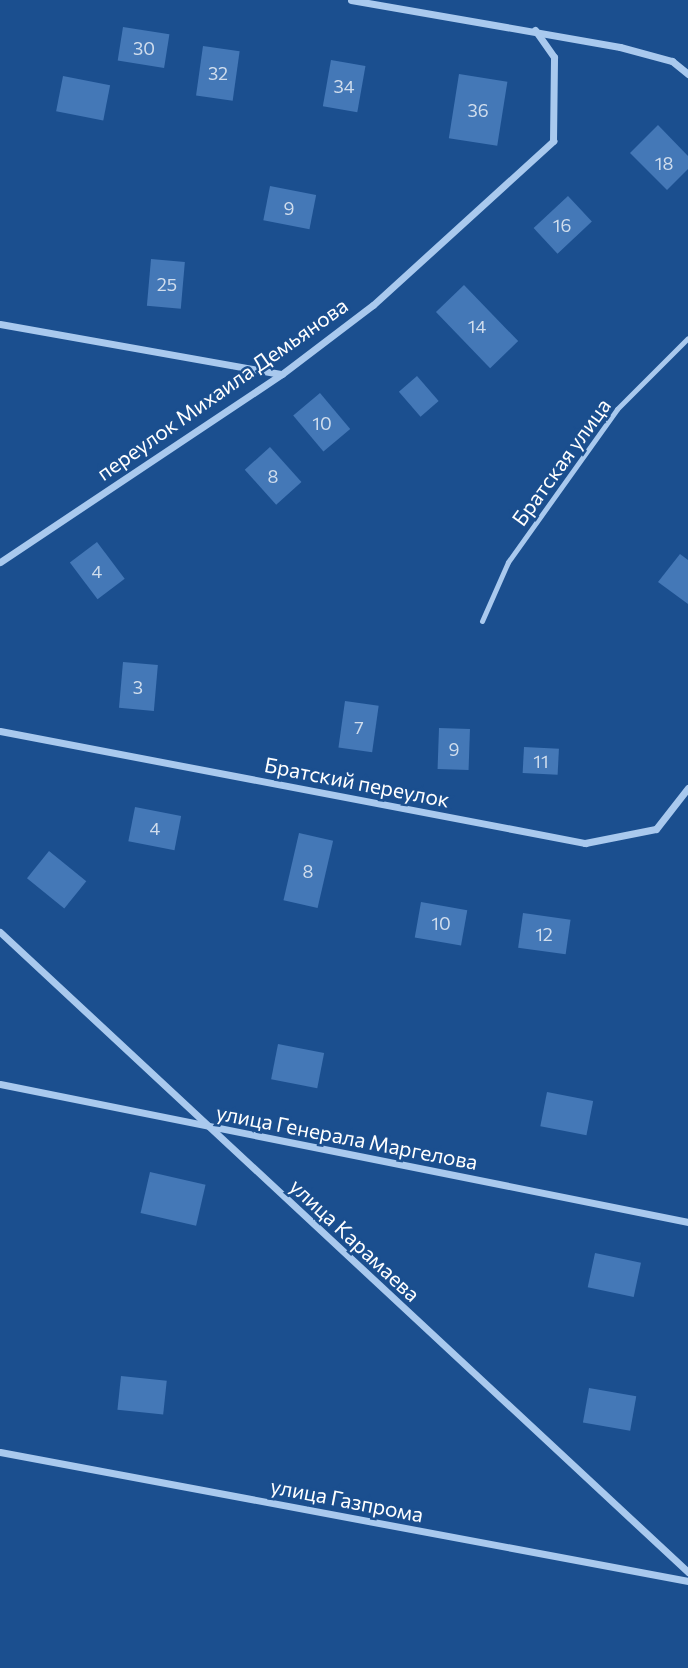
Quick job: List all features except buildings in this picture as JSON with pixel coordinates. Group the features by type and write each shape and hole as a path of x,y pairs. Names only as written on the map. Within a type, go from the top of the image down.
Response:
{"street":[{"path":"351,0 535,30 672,61 688,74"},
{"name":"переулок Михаила Демьянова","path":"0,562 282,374 373,304 553,141 554,57 535,30"},
{"path":"0,324 282,374"},
{"name":"Братский переулок","path":"0,731 585,843 656,828 688,788"},
{"name":"улица Карамаева","path":"0,932 688,1572"},
{"name":"улица Генерала Маргелова","path":"0,1084 688,1222"},
{"name":"улица Газпрома","path":"0,1452 688,1581"}],"lane":[{"name":"Братская улица","path":"482,621 508,562 617,409 688,338"}]}
